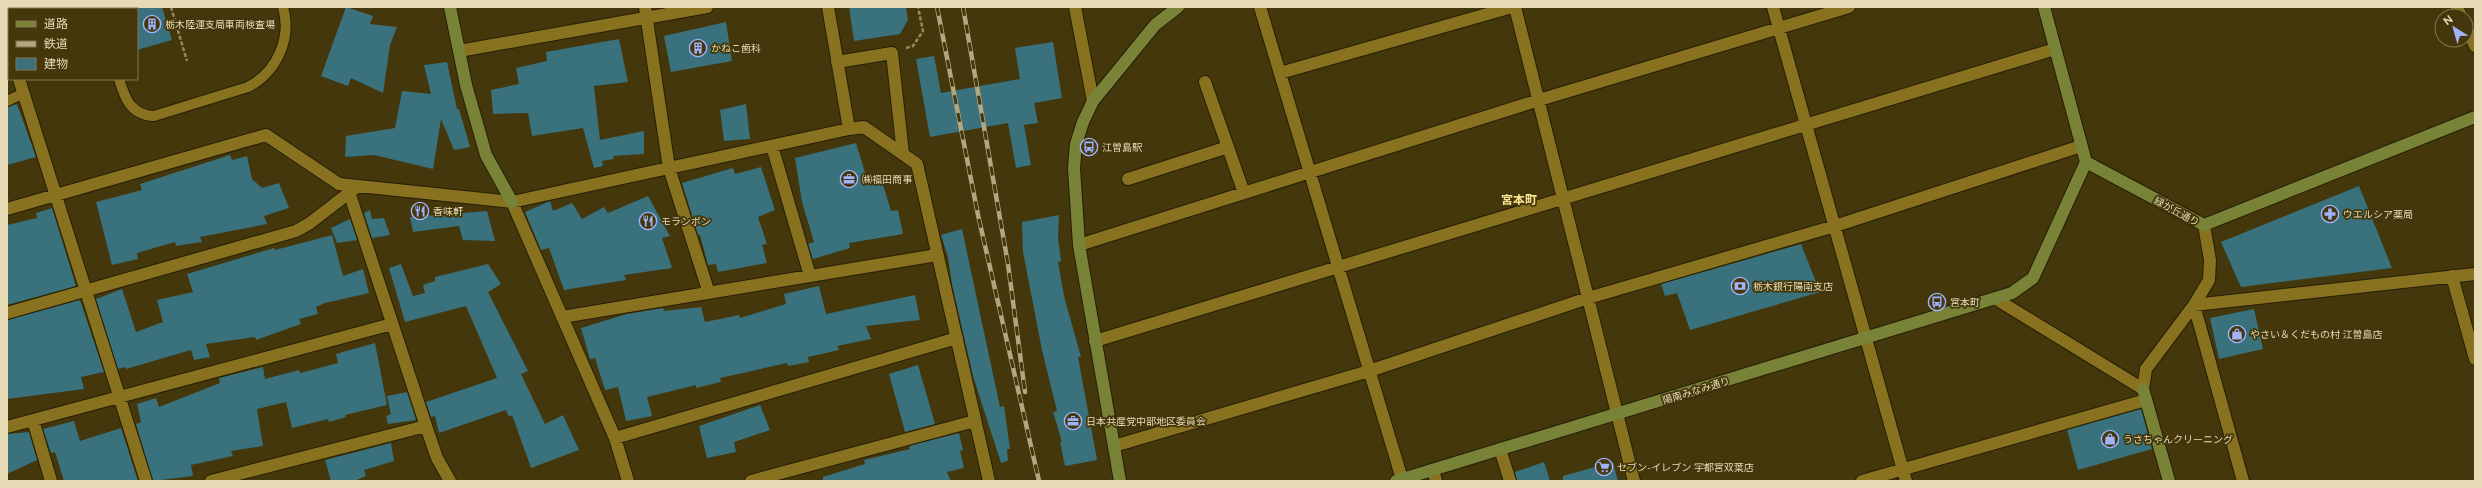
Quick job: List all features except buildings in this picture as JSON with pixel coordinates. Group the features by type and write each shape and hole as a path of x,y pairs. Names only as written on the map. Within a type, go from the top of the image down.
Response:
{"street":[{"path":"450,7 466,85 486,155 512,202 615,438 628,481"},
{"path":"459,52 646,13 707,7"},
{"path":"828,7 848,129"},
{"path":"1075,7 1093,101"},
{"path":"1260,7 1369,371 1399,480"},
{"path":"1280,73 1512,7"},
{"path":"1515,7 1540,100 1616,414 1634,481"},
{"path":"1773,7 1906,481"},
{"path":"1079,245 1540,100 1849,7"},
{"path":"2044,7 2086,162"},
{"path":"1120,481 1079,245 1074,168 1076,144 1083,122 1093,101 1155,24 1175,8"},
{"path":"646,13 670,168 708,293"},
{"path":"1095,341 2055,49"},
{"path":"837,62 892,53 903,154"},
{"path":"19,80 146,481"},
{"path":"1206,82 1244,193"},
{"path":"2204,226 2475,117"},
{"path":"7,209 266,135 339,184 354,189 512,202 848,129 864,127 916,164 989,481"},
{"path":"772,146 810,276"},
{"path":"1114,446 1369,371 1588,298 1835,226 2081,146"},
{"path":"1128,179 1228,147"},
{"name":"緑が丘通り","path":"2086,162 2204,226 2211,271 2209,280 2194,306 2146,368 2144,395 2169,481"},
{"name":"陽南みなみ通り","path":"1399,480 1434,475 1500,449 1996,299 2023,287 2033,278 2086,162"},
{"path":"7,314 296,231 354,189"},
{"path":"354,189 392,324 437,458 450,481"},
{"path":"562,317 937,255"},
{"path":"2243,481 2194,306 2475,274"},
{"path":"2452,276 2475,359"},
{"path":"1996,299 2144,395"},
{"path":"7,427 392,324"},
{"path":"615,438 957,338"},
{"path":"1862,481 2144,395"},
{"path":"33,420 51,481"},
{"path":"751,481 975,421"},
{"path":"211,481 426,426"},
{"path":"1500,449 1510,481"}],"lane":[{"path":"119,80 129,105 143,116 154,116 248,87 260,81 279,56 286,30 283,7"},
{"path":"7,102 24,93"}],"path":[{"path":"170,7 187,61"},
{"path":"892,53 913,46 923,31 918,7"}],"railway":[{"path":"937,7 978,215 1039,481"},
{"path":"963,7 1008,264 1025,392"}],"place":[{"name":"栃木陸運支局車両検査場","path":"152,24"},
{"name":"かねこ歯科","path":"698,48"},
{"name":"江曽島駅","path":"1089,147"},
{"name":"㈱福田商事","path":"849,179"},
{"name":"香味軒","path":"420,211"},
{"name":"ウエルシア薬局","path":"2330,214"},
{"name":"モランボン","path":"648,221"},
{"name":"栃木銀行陽南支店","path":"1740,286"},
{"name":"宮本町","path":"1937,302"},
{"name":"やさい＆くだもの村 江曽島店","path":"2237,334"},
{"name":"日本共産党中部地区委員会","path":"1073,421"},
{"name":"うさちゃんクリーニング","path":"2110,439"},
{"name":"セブン-イレブン 宇都宮双葉店","path":"1604,467"}],"district":[{"name":"宮本町","path":"1519,200"}]}
